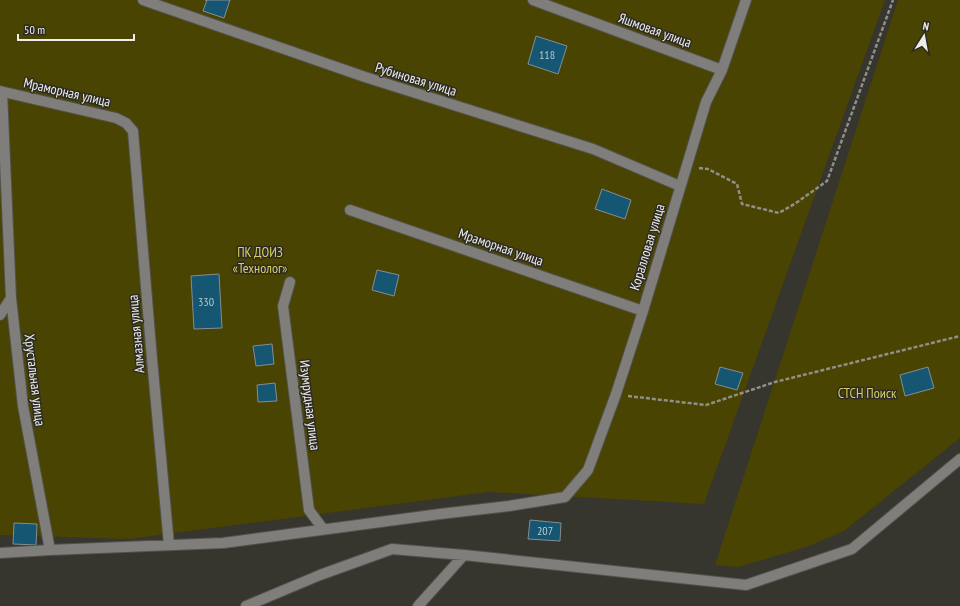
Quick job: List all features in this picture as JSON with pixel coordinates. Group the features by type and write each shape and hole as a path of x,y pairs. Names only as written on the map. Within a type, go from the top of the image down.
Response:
{"street":[{"name":"Рубиновая улица","path":"143,0 366,78 593,149 680,186"},
{"name":"Яшмовая улица","path":"533,0 722,70"},
{"name":"Коралловая улица","path":"323,529 509,506 565,497 588,470 616,394 643,311 706,102 722,70 746,0"},
{"name":"Мраморная улица","path":"1,91 116,118 126,123"},
{"name":"Хрустальная улица","path":"1,91 11,298 23,406 50,550"},
{"name":"Алмазная улица","path":"126,123 133,131 169,545"},
{"name":"Мраморная улица","path":"350,210 643,311"},
{"name":"Изумрудная улица","path":"290,282 283,306 308,502 310,510 323,529"},
{"path":"0,315 11,298"},
{"path":"246,606 320,575 392,549 464,555 746,585 852,549 960,460"},
{"path":"0,552 223,543 323,529"},
{"path":"418,606 464,555"}],"path":[{"path":"686,166 708,169 737,184 742,204 778,213 827,181 893,0"},
{"path":"616,394 706,405 775,382 960,336"}],"green space":[{"name":"ПК ДОИЗ «Технолог»","path":"0,0 885,0 704,504 488,492 129,539 0,535"},
{"name":"СТСН Поиск","path":"898,0 960,0 960,438 844,531 809,546 738,567 715,565"}],"building":[{"path":"207,0 230,0 224,18 203,11"},
{"path":"536,36 567,46 558,74 528,64"},
{"path":"602,189 631,200 625,219 595,209"},
{"path":"377,270 399,275 394,296 372,290"},
{"path":"219,274 222,328 194,329 191,276"},
{"path":"272,344 274,364 256,366 253,346"},
{"path":"720,367 743,373 737,390 715,384"},
{"path":"928,367 934,388 905,396 900,375"},
{"path":"275,383 277,401 258,402 257,385"},
{"path":"530,520 561,523 560,541 528,539"},
{"path":"14,523 37,524 36,545 13,544"}]}
